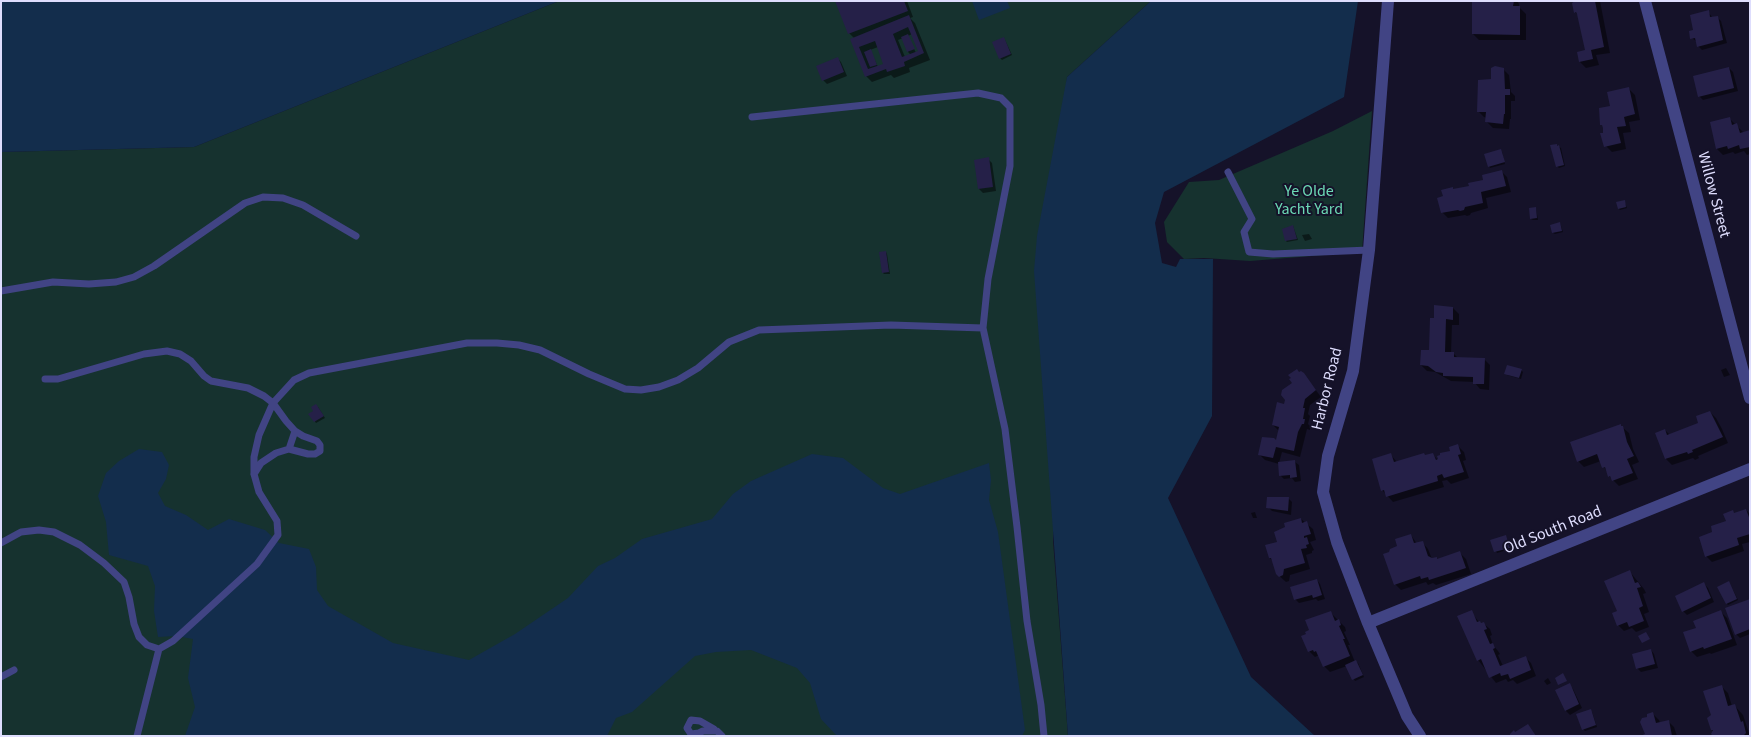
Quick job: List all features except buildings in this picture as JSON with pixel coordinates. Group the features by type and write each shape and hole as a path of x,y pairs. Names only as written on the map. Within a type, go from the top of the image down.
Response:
{"street":[{"name":"Harbor Road","path":"1388,1 1368,250 1353,371 1328,456 1323,492 1337,542 1368,623 1407,716 1420,736"},
{"name":"Willow Street","path":"1645,1 1750,398"},
{"name":"Old South Road","path":"1368,623 1750,469"}],"lane":[{"path":"752,117 978,93 1001,98 1010,107 1010,166 988,279 983,328 1005,429 1018,527 1027,621 1041,705 1044,736"},
{"path":"1228,172 1252,219 1244,232 1249,252 1273,254 1368,250"},
{"path":"1,291 53,282 89,284 116,282 134,277 154,266 245,204 263,198 283,198 303,205 356,236"},
{"path":"137,736 159,649 173,641 258,564 278,535 277,520 259,492 254,474 254,457 259,435 273,403 294,380 309,373 467,343 498,343 540,350 625,389 641,390 659,387 678,380 698,368 730,342 759,330 891,325 983,328"},
{"path":"45,379 58,379 144,354 167,351 180,354 191,361 211,381 248,388 264,396 273,403 295,431 317,441 320,445 320,451 315,454 289,449 276,453 261,463 254,474"},
{"path":"289,449 295,431"},
{"path":"1,543 21,532 40,530 54,532 80,545 104,563 124,582 139,637 147,645 159,649"},
{"path":"1,677 14,670"},
{"path":"714,729 691,720 687,728 691,734 702,731 717,731 722,736"}],"green space":[{"path":"559,1 1151,1 1067,77 1053,541 1068,736 1,736 1,152 194,147"},
{"name":"Ye Olde Yacht Yard","path":"1372,111 1362,252 1250,261 1204,258 1184,259 1167,242 1164,222 1189,182 1219,180 1333,131"}],"water":[{"path":"1,1 559,1 194,147 1,152"},
{"path":"972,1 1007,1 1010,8 979,20"},
{"path":"1151,1 1358,1 1344,97 1164,192 1155,223 1162,263 1176,267 1180,259 1213,259 1212,416 1168,498 1251,677 1315,736 1068,736 1034,271 1037,236 1067,77"},
{"path":"139,449 162,452 169,465 166,479 158,493 165,506 186,515 208,530 229,519 265,530 279,543 309,549 316,567 317,590 328,606 393,643 469,660 515,634 568,598 598,566 615,558 642,539 712,519 733,494 751,481 812,454 843,458 883,488 900,494 989,463 991,480 989,500 998,532 1025,730 1022,736 837,736 821,719 810,683 797,668 751,650 716,652 695,656 632,712 616,718 607,736 185,736 195,707 188,678 193,639 176,636 158,637 154,611 155,586 148,566 109,555 106,522 98,496 106,473 119,461"}]}
